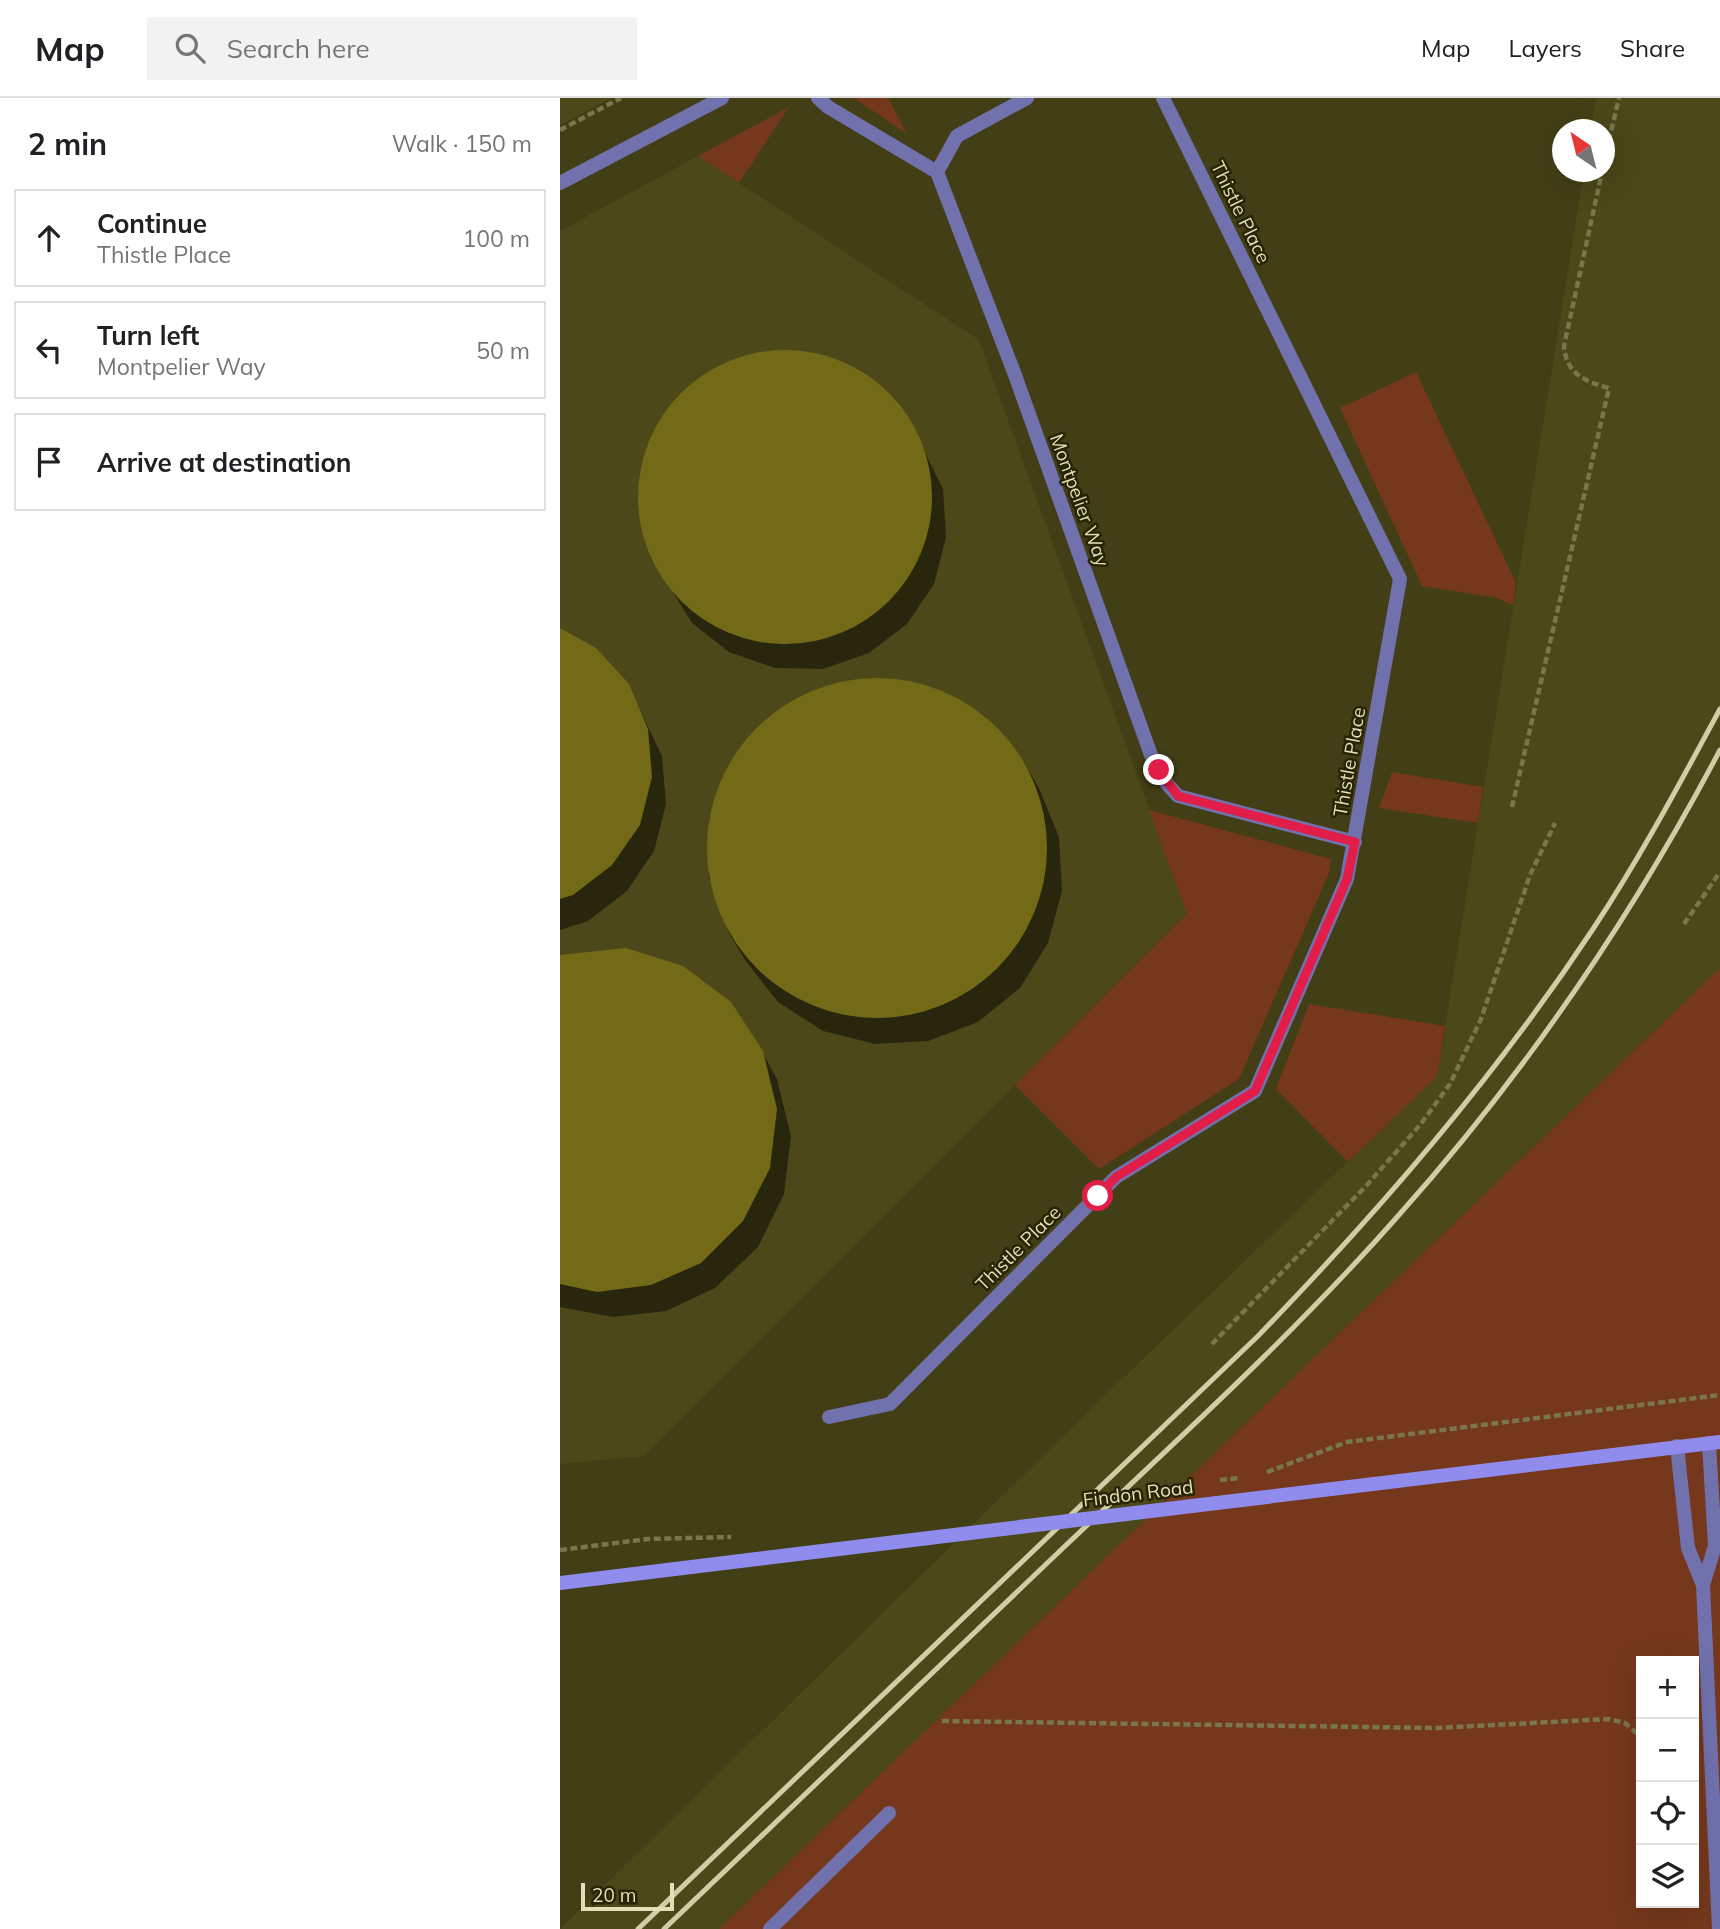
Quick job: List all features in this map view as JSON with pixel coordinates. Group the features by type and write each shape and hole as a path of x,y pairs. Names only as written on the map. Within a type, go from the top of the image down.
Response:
{"street":[{"path":"560,183 722,98"},
{"path":"818,98 828,107 937,172 957,136 1027,98"},
{"name":"Thistle Place","path":"829,1416 890,1404 1116,1177 1255,1091 1347,879 1400,579 1163,98"},
{"name":"Montpelier Way","path":"937,172 1015,375 1151,755 1167,784 1178,796 1355,842"},
{"path":"1703,1585 1715,1546 1715,1443"},
{"name":"Findon Road","path":"560,1583 1715,1443"},
{"path":"1677,1446 1688,1548 1703,1585 1720,1929"},
{"path":"770,1929 889,1813"}],"path":[{"path":"560,130 621,98"},
{"path":"1614,119 1619,98"},
{"path":"1512,807 1609,388 1578,376 1570,368 1564,352 1566,328 1600,182"},
{"path":"1212,1344 1366,1186 1420,1125 1450,1084 1481,1019 1525,888 1555,823"},
{"path":"1684,924 1720,872"},
{"path":"1261,1473 1347,1442 1720,1395"},
{"path":"1240,1478 1250,1475"},
{"path":"942,1721 1436,1728 1608,1719 1625,1723 1636,1733"}],"shaded area":[{"path":"560,98 612,98 560,125"},
{"path":"854,98 888,98 907,134"},
{"path":"1596,98 1720,98 1720,968 719,1929 560,1929 1094,1406 1437,1076 1582,182 1615,182 1615,119 1593,119"},
{"path":"789,107 739,183 698,156"},
{"path":"698,156 979,340 1187,913 644,1456 560,1464 560,231"},
{"path":"1416,372 1516,583 1513,606 1498,598 1422,586 1340,408"},
{"path":"1392,772 1483,787 1478,823 1379,808"},
{"path":"1149,810 1331,859 1329,873 1239,1079 1099,1169 1015,1085 1187,914"},
{"path":"1720,968 1720,1929 719,1929"},
{"path":"1309,1004 1445,1026 1437,1076 1348,1162 1276,1089"}],"building":[{"path":"785,350 814,353 841,361 867,375 889,393 907,415 921,441 929,468 932,497 929,526 921,553 907,579 889,601 867,619 841,633 814,641 785,644 756,641 729,633 703,619 681,601 663,579 649,553 641,526 638,497 641,468 649,441 663,415 681,393 703,375 729,361 756,353"},
{"path":"560,628 596,648 629,684 648,729 652,777 640,825 612,865 573,895 560,899"},
{"path":"877,678 926,685 957,698 985,716 1009,740 1027,768 1040,799 1047,848 1040,897 1027,928 1009,956 985,980 957,998 926,1011 877,1018 828,1011 797,998 769,980 745,956 727,928 714,897 707,848 714,799 727,768 745,740 769,716 797,698 828,685"},
{"path":"626,948 683,966 731,1002 763,1051 777,1109 770,1168 743,1221 701,1263 651,1285 597,1292 560,1284 560,955"}],"railway":[{"path":"638,1929 1258,1336 1348,1240 1435,1140 1556,984 1643,848 1720,709"},
{"path":"664,1929 1234,1386 1318,1302 1398,1216 1489,1107 1573,993 1650,873 1720,750"}],"route":[{"path":"1098,1196 1116,1177 1255,1091 1347,879 1355,842 1178,796 1159,770"}]}
